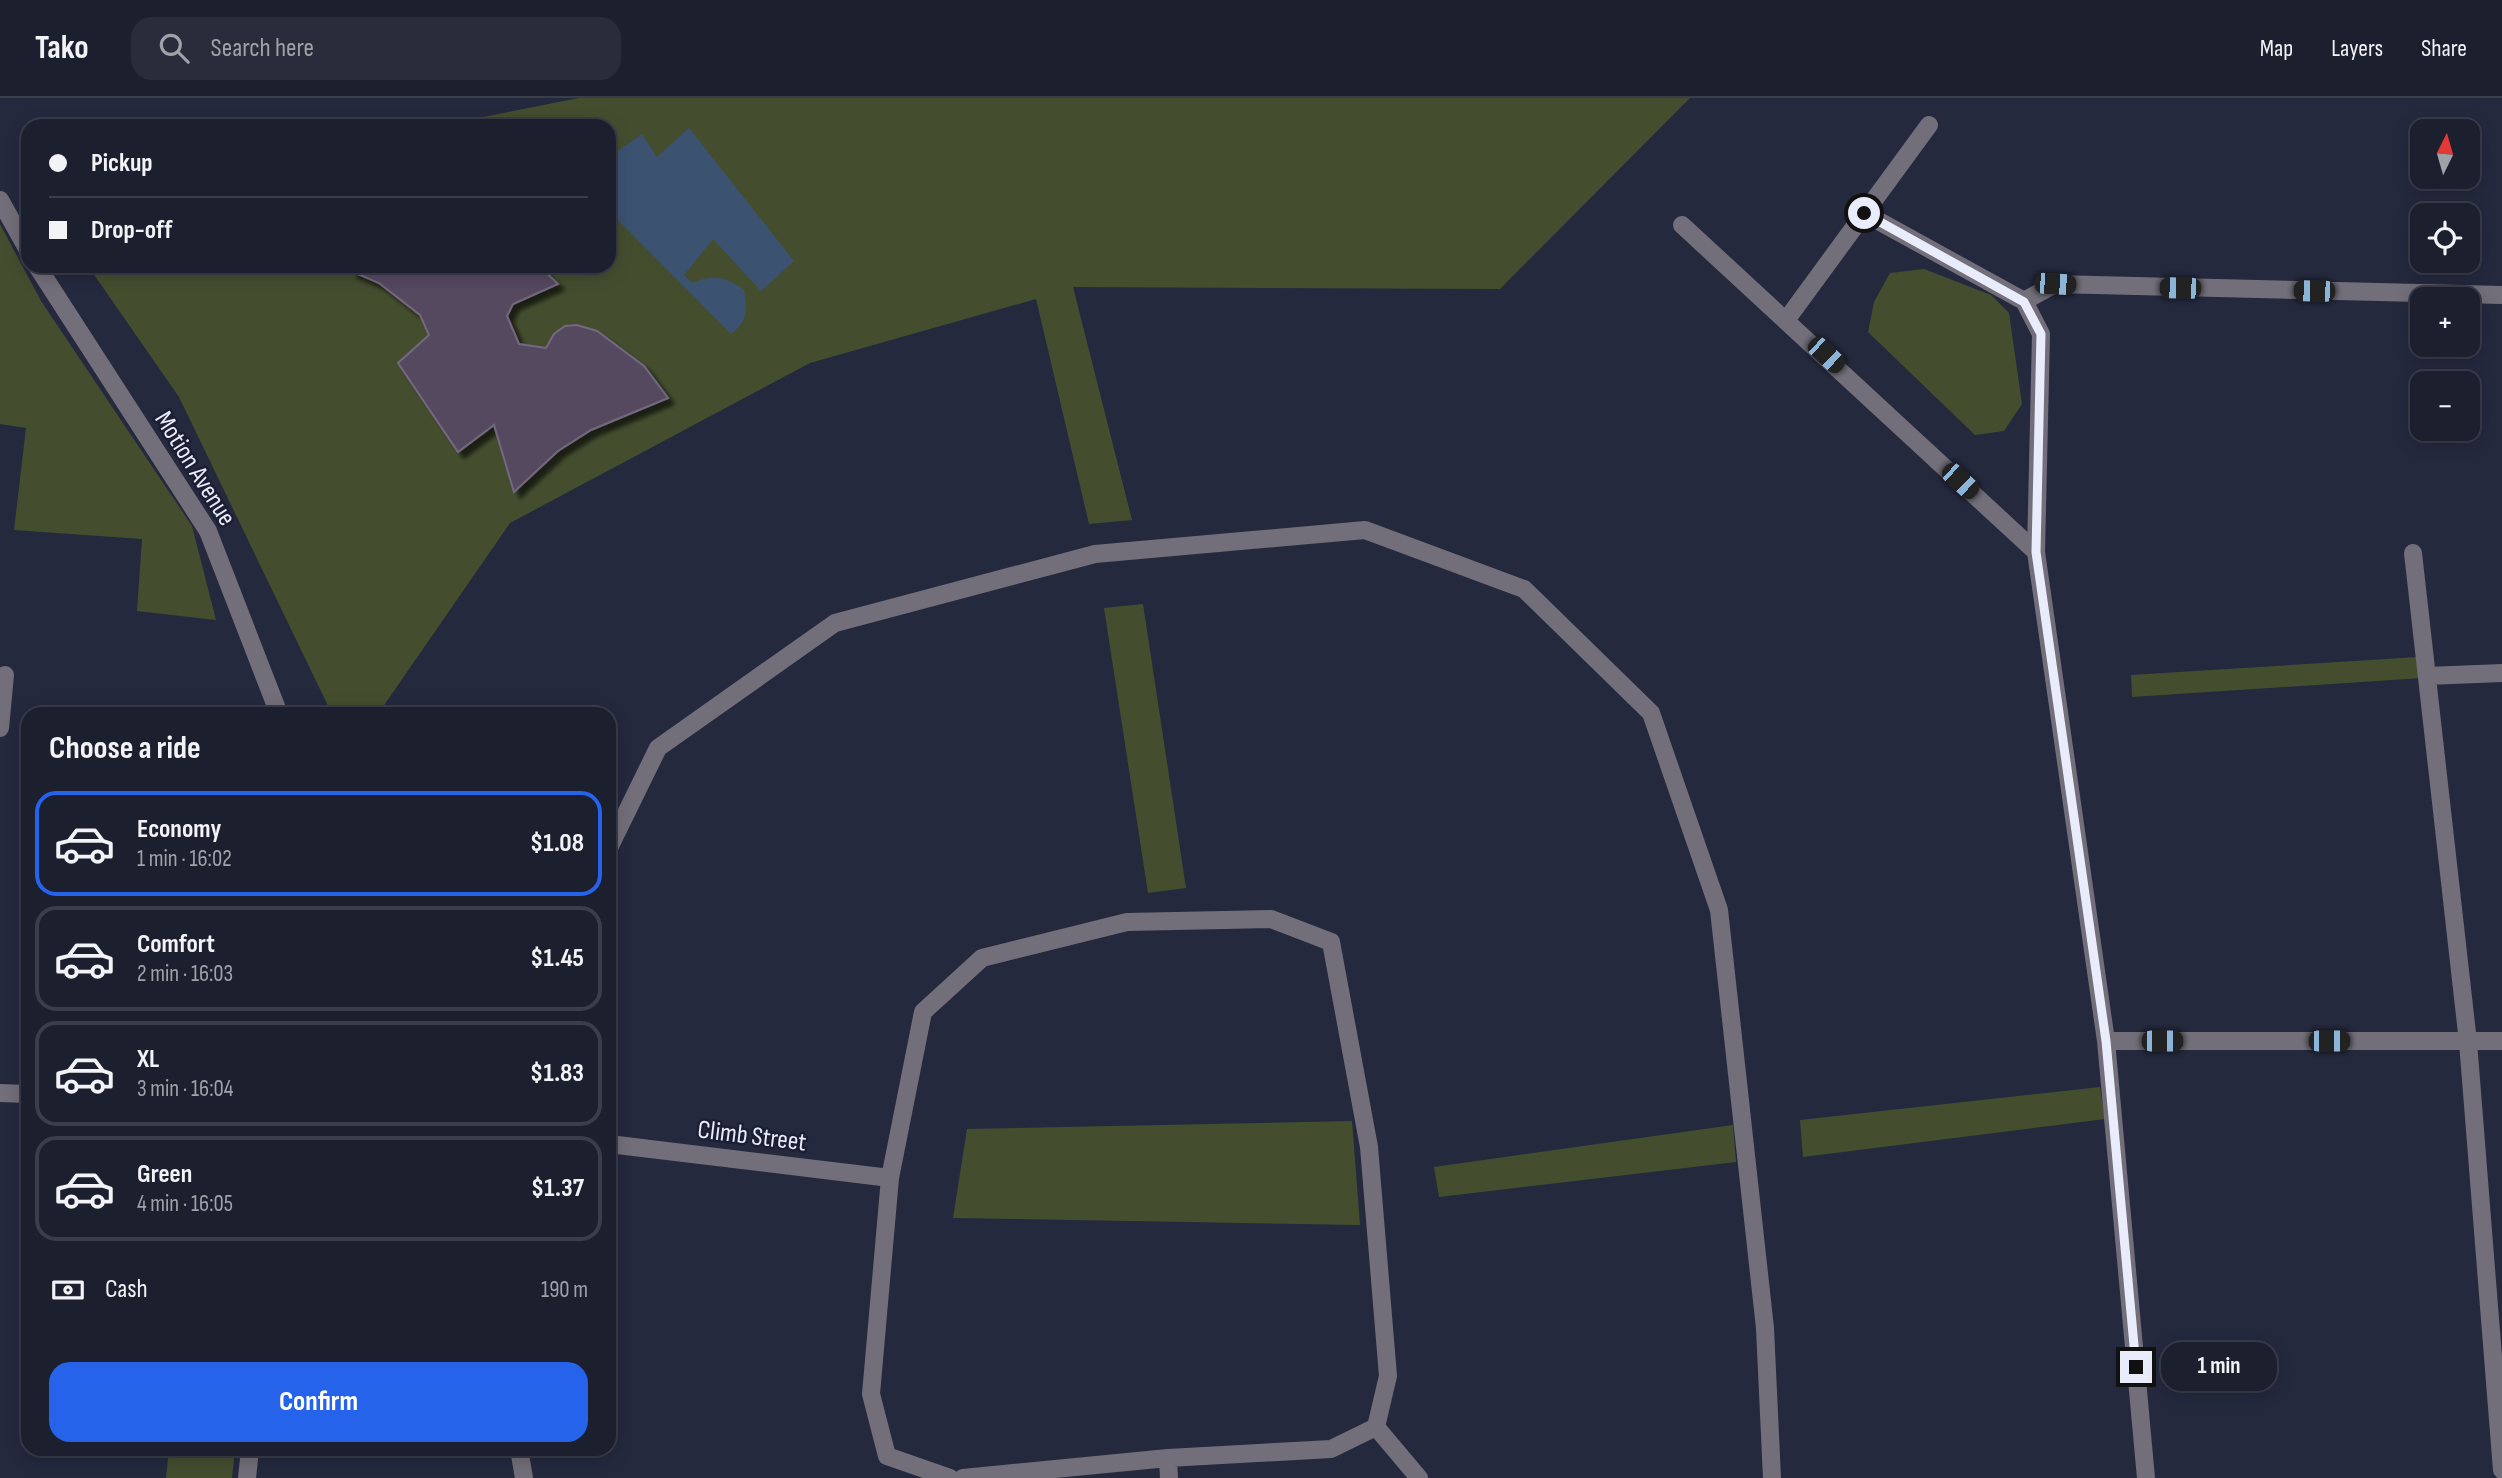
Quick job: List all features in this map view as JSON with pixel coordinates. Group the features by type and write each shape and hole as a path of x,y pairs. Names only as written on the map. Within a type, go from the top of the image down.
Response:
{"street":[{"path":"1787,319 1929,125"},
{"path":"0,200 21,238"},
{"path":"1864,213 2024,302 2041,334 2036,552 2106,1041 2146,1478"},
{"path":"1682,225 1787,319 2036,552"},
{"name":"Motion Avenue","path":"42,273 208,531 276,707"},
{"path":"2024,302 2055,284 2502,295"},
{"path":"616,834 659,748 835,623 1095,554 1365,530 1524,590 1651,713 1719,911 1765,1328 1772,1478"},
{"path":"2413,552 2494,1270 2502,1470"},
{"path":"2427,676 2502,673"},
{"path":"0,728 5,675"},
{"path":"950,1478 887,1456 871,1394 890,1178 923,1012 982,958 1127,922 1271,919 1331,942 1368,1147 1388,1376 1376,1427"},
{"path":"2106,1041 2502,1041"},
{"path":"0,1093 21,1094"},
{"name":"Climb Street","path":"616,1145 890,1178"},
{"path":"963,1478 1168,1458 1331,1449 1376,1427"},
{"path":"1376,1427 1419,1478"},
{"path":"247,1478 249,1456"},
{"path":"520,1456 524,1478"},
{"path":"1168,1458 1169,1478"}],"green space":[{"path":"579,98 1690,98 1500,289 1073,287 1132,520 1089,524 1036,299 810,363 510,523 383,707 329,707 179,397 93,273 616,273 616,119 473,119"},
{"path":"0,224 21,263 21,273 26,273 41,301 192,526 216,620 137,611 142,539 14,530 26,428 0,424"},
{"path":"1924,269 1991,295 2009,313 2022,404 2004,431 1975,435 1868,332 1874,302 1890,273"},
{"path":"1143,604 1186,888 1148,893 1104,608"},
{"path":"2418,657 2422,678 2132,697 2131,675"},
{"path":"2100,1087 2105,1119 1803,1157 1800,1120"},
{"path":"1352,1121 1360,1225 953,1218 967,1129"},
{"path":"1733,1125 1736,1162 1439,1197 1434,1167"},
{"path":"168,1456 234,1456 232,1478 166,1478"}],"water":[{"path":"689,128 794,261 761,291 713,239 684,275 692,283 707,278 720,278 744,290 745,315 741,324 731,334 616,218 616,152 642,134 657,157"}],"building":[{"path":"356,273 546,273 558,284 513,304 507,316 519,344 546,348 554,334 565,326 577,325 597,331 644,366 668,398 591,430 558,451 514,492 494,425 458,452 398,363 429,335 420,315 379,283"}],"route":[{"path":"1864,213 2024,302 2041,334 2036,552 2106,1041 2136,1367"}]}
